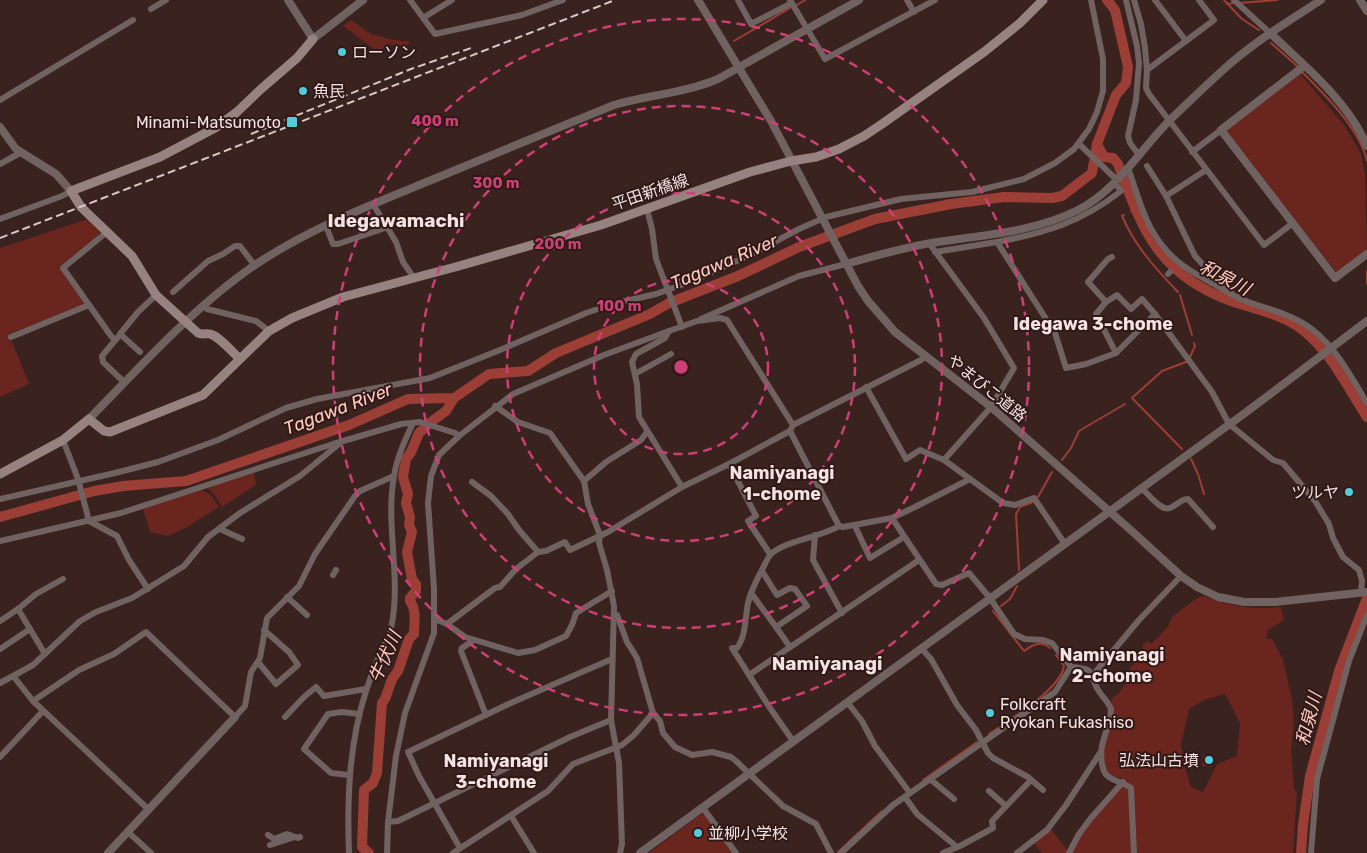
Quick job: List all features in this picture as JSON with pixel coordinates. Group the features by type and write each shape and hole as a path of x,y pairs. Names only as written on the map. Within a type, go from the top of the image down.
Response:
{"main road":[{"name":"平田新橋線","path":"90,419 104,430 116,431 203,395 269,331 292,318 343,297 593,227 750,172 791,161 816,157 839,149 864,136 990,47 1020,23 1042,0"},
{"path":"240,359 217,338 210,334 198,333 156,295 132,256 81,207 71,191 167,154 215,128 237,112 297,58 313,39"},
{"path":"0,474 63,440 90,419"}],"street":[{"path":"151,9 166,0"},
{"path":"288,0 313,39 363,0"},
{"path":"410,0 435,34 522,16 563,0"},
{"path":"423,18 452,0"},
{"name":"やまびこ道路","path":"698,0 771,121 858,286 880,317 895,332 991,407 1181,576 1210,594 1244,602 1275,602 1364,592"},
{"path":"738,0 752,24 791,1 825,59 935,0"},
{"path":"90,419 186,322 222,289 284,247 373,204 614,105 636,98 693,88 718,78 859,0"},
{"path":"907,0 914,12"},
{"path":"0,499 78,483 173,456 218,440 267,416 322,398 430,378 492,354 586,313 613,304 656,294 692,281 822,220 901,199 972,192 1024,179 1068,155 1079,144 1093,121 1103,91 1104,75 1102,51 1090,0"},
{"path":"1126,0 1139,64 1136,100 1128,136 1130,143 1139,155"},
{"path":"1134,0 1141,24 1148,94 1264,245 1293,223"},
{"path":"1155,0 1186,41"},
{"path":"1147,70 1214,20 1199,0"},
{"path":"697,321 799,276 845,261 929,243 991,235 1044,224 1080,209 1117,179 1169,121 1230,63 1270,33 1321,0"},
{"path":"1360,0 1367,11"},
{"path":"1236,2 1337,100 1367,146"},
{"path":"0,100 133,20"},
{"path":"1192,152 1304,66"},
{"path":"0,127 20,153 56,174 71,191 0,220"},
{"path":"1221,130 1335,278 1367,254"},
{"path":"935,252 1043,233 1085,216 1121,191 1117,179 1079,144"},
{"path":"0,164 20,153"},
{"path":"1147,166 1166,196 1195,256 1224,283 1232,294"},
{"path":"1151,172 1158,168"},
{"path":"1127,169 1153,233 1182,267 1232,294 1302,322 1315,331 1352,377 1367,403"},
{"path":"1166,196 1206,170"},
{"path":"373,204 388,227 403,262 414,278"},
{"path":"647,209 656,259 681,326"},
{"path":"326,226 333,244 388,227"},
{"path":"107,232 63,268 115,340"},
{"path":"997,242 1055,333 1066,368 1086,364 1116,353 1155,314"},
{"path":"929,243 984,318 1014,368 991,407 944,460"},
{"path":"173,292 208,261 235,246 240,246 255,266"},
{"path":"1106,302 1088,282 1108,259 1112,257"},
{"path":"125,383 103,362 102,356 138,312 156,295"},
{"path":"1116,353 1096,314 1106,302 1117,295 1131,309 1140,297 1155,314 1212,392 1229,424 1273,460 1283,463 1315,501 1330,524 1333,538 1343,556 1360,570 1364,592"},
{"path":"11,337 89,305"},
{"path":"207,309 256,321 269,331"},
{"path":"388,853 388,822 396,757 405,713 434,633 434,588 428,503 431,476 440,455 458,436 495,406 521,390 604,355 681,326 697,321 720,318 727,320 791,428 839,526"},
{"path":"640,853 1321,357 1367,321"},
{"path":"669,331 665,338 636,354 632,362 638,384 639,417 682,487"},
{"path":"120,334 140,352"},
{"path":"635,374 671,354"},
{"path":"447,624 495,588 500,587 516,569 538,552 546,551 565,542 570,550 600,535 682,487 729,464 791,428 866,387 922,360 926,356"},
{"path":"866,387 906,459 920,450 944,460 1002,503 1014,505 1034,498 1065,544"},
{"path":"495,406 518,422 550,433 584,481 588,504 600,535 599,543 612,591 614,606 611,720 619,762 622,844 620,853"},
{"path":"0,541 146,506 401,424 417,423 458,436"},
{"path":"349,853 348,808 350,775 359,714 366,689 391,630 394,609 392,499 394,476 399,453 417,423"},
{"path":"584,481 606,462 641,440 647,432"},
{"path":"63,440 88,520 118,536 129,560 148,589"},
{"path":"0,683 33,665 80,621 96,612 132,598 184,566 208,537 240,513 300,476 341,442"},
{"path":"729,464 756,516 748,521 770,554"},
{"path":"108,853 245,706 251,672 258,662 267,618 299,586 315,554 355,496 360,491 394,476"},
{"path":"793,741 732,648 737,648 743,636 751,593 770,554 783,547 833,530 839,526 855,526 892,518 916,508 970,479"},
{"path":"472,482 491,496 508,514 538,552"},
{"path":"1141,488 1165,509 1169,509 1188,499 1213,527"},
{"path":"892,518 936,584 942,585 969,572 990,598 1014,634 1025,639 1043,640 1052,643 1071,667 1082,668 1093,675 1097,689 1108,700 1111,709 1100,753 1066,805 1046,830 1017,853"},
{"path":"855,526 870,558 904,537"},
{"path":"220,529 242,539"},
{"path":"815,535 813,560 842,613"},
{"path":"749,675 919,560"},
{"path":"762,571 778,595 790,588 795,589 807,606 776,627"},
{"path":"1093,675 1139,620 1181,576"},
{"path":"0,621 36,594 62,580"},
{"path":"435,619 474,640 518,653 535,650 566,636 576,612 612,591"},
{"path":"751,593 790,647"},
{"path":"287,597 306,615"},
{"path":"614,606 627,642 637,658 653,713 660,721 663,733 675,748 692,755 712,752 731,758 783,806 816,824 830,853"},
{"path":"18,609 44,654"},
{"path":"1311,853 1317,779 1349,661 1367,615"},
{"path":"0,649 30,630"},
{"path":"258,662 276,684 298,665 289,652 264,630"},
{"path":"33,701 79,670 114,654 146,632 235,717"},
{"path":"474,640 462,648 461,651 486,715"},
{"path":"921,648 931,659 957,705 976,730 988,753 993,758 1031,780 1043,790"},
{"path":"460,848 433,803 408,752 612,659"},
{"path":"841,853 885,812 907,795 1055,692 1071,667"},
{"path":"14,677 43,711 149,810"},
{"path":"285,717 304,696 316,687 324,696 366,689"},
{"path":"847,702 862,721 875,746 917,814 957,847"},
{"path":"0,757 43,711"},
{"path":"350,775 331,773 304,749 328,714 342,712 359,714"},
{"path":"453,853 548,791 573,764 622,745 634,735 653,713"},
{"path":"388,822 398,821 570,737 611,720"},
{"path":"1100,753 1103,771 1131,788 1134,853"},
{"path":"930,778 954,799"},
{"path":"944,853 992,828 992,821 1031,780"},
{"path":"1069,853 1083,829 1123,782"},
{"path":"993,792 1006,806"},
{"path":"703,808 736,853"},
{"path":"511,816 534,853"},
{"path":"128,832 151,853"},
{"path":"268,835 274,839 287,834 298,837 270,845"}],"shaded area":[{"path":"351,20 371,34 411,42 405,46 387,44 381,50 374,49 343,26"},
{"path":"1300,74 1345,126 1361,154 1365,175 1367,249 1337,273 1227,132 1228,129"},
{"path":"88,219 100,232 97,237 59,267 84,305 9,334 29,384 0,397 0,248"},
{"path":"254,473 256,485 222,507 214,494 207,488"},
{"path":"201,490 211,495 219,507 187,527 168,536 150,532 143,508"},
{"path":"1203,596 1232,605 1281,607 1284,620 1268,630 1266,638 1272,639 1283,659 1292,700 1294,725 1291,750 1294,789 1297,792 1293,853 1137,853 1132,785 1124,779 1110,775 1105,769 1103,747 1114,714 1111,699 1118,694 1133,674 1129,669 1141,654 1143,644 1148,641 1151,644 1167,628 1173,616 1197,598","holes":["1225,694 1240,723 1237,756 1217,764 1203,792 1191,787 1181,744 1189,709 1204,700"]},
{"path":"1203,755 1213,756 1212,767 1202,766"},
{"path":"1123,786 1128,789 1130,797 1132,853 1042,853 1034,843 1050,828 1068,851"},
{"name":"並柳小学校","path":"704,812 733,853 649,853"}],"waterway":[{"path":"797,5 805,0"},
{"name":"Tagawa River","path":"0,517 94,491 123,486 186,481 349,425 408,399 454,398 489,374 528,371 556,353 650,314 669,303 738,276 799,247 875,219 951,204 1004,197 1052,198 1062,196 1092,173 1097,144 1116,95 1126,83 1128,67 1115,10 1107,0"},
{"path":"1224,0 1242,19 1259,30"},
{"path":"1239,3 1277,0"},
{"path":"1227,4 1234,3"},
{"path":"734,41 790,8"},
{"path":"1271,43 1297,66"},
{"path":"1302,72 1331,102 1349,125 1357,137 1367,161"},
{"name":"和泉川","path":"1097,144 1104,157 1113,158 1118,164 1145,230 1156,248 1170,263 1186,278 1206,290 1231,301 1279,317 1304,331 1323,350 1367,417"},
{"name":"和泉川","path":"1131,211 1135,210"},
{"path":"1124,215 1122,216 1127,227 1139,247 1178,292"},
{"path":"1367,271 1367,284"},
{"path":"1180,295 1192,335"},
{"path":"1190,357 1195,346 1194,343"},
{"path":"1182,449 1132,398 1162,371 1186,362"},
{"name":"牛伏川","path":"369,853 362,847 364,790 373,783 377,773 382,703 392,679 398,671 409,639 414,634 414,612 410,598 416,591 416,584 412,579 407,552 412,532 409,525 410,517 406,503 408,494 403,477 406,459 419,433 446,411 454,398"},
{"path":"1062,460 1071,448 1079,431 1125,404"},
{"path":"1191,459 1204,494"},
{"path":"1038,497 1052,472"},
{"path":"1019,570 1016,514 1020,507 1033,502"},
{"path":"1001,606 1010,599 1017,586"},
{"name":"和泉川","path":"1301,853 1310,776 1339,671 1367,598"},
{"path":"993,611 1024,651 1033,645 1040,644 1050,648"},
{"path":"989,734 1032,704 1054,684 1061,675 1064,666 1056,655"},
{"path":"923,780 977,742"},
{"path":"838,852 882,811"}],"railway":[{"path":"0,238 615,0"},
{"path":"251,134 411,69 474,47"}],"place":[{"name":"ローソン","path":"342,52"},
{"name":"魚民","path":"303,91"},
{"name":"Minami-Matsumoto","path":"292,122"},
{"name":"ツルヤ","path":"1349,492"},
{"name":"Folkcraft Ryokan Fukashiso","path":"990,713"},
{"name":"弘法山古墳","path":"1209,760"},
{"name":"並柳小学校","path":"698,833"}],"district":[{"name":"Idegawamachi","path":"396,220"},
{"name":"Idegawa 3-chome","path":"1093,324"},
{"name":"Namiyanagi 1-chome","path":"782,483"},
{"name":"Namiyanagi","path":"827,663"},
{"name":"Namiyanagi 2-chome","path":"1112,665"},
{"name":"Namiyanagi 3-chome","path":"496,771"}]}
